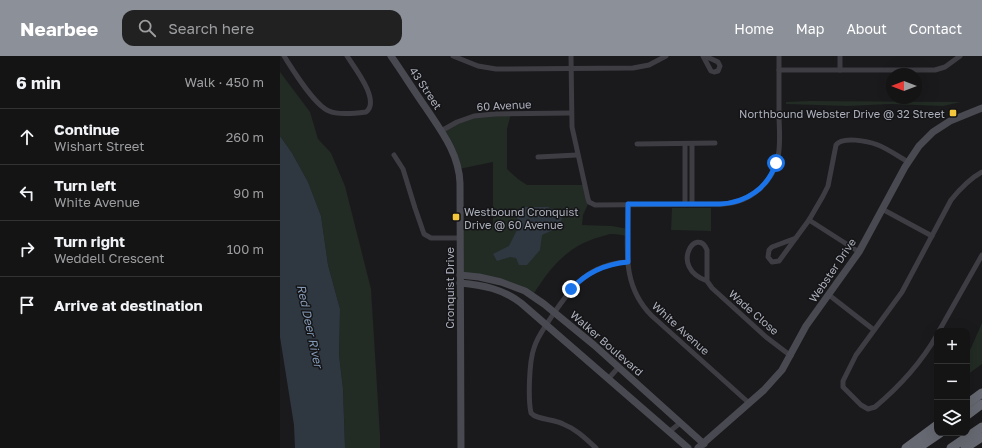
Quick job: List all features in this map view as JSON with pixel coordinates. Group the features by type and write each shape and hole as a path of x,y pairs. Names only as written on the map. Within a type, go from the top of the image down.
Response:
{"highway":[{"path":"970,402 982,393"},
{"path":"970,413 982,404"},
{"path":"906,448 934,427"},
{"path":"951,448 982,427"},
{"path":"918,448 936,436"},
{"path":"965,448 982,437"}],"street":[{"path":"284,56 313,96 321,106 328,111 335,113 368,112 370,108 367,86 347,56"},
{"name":"43 Street","path":"391,56 442,131"},
{"path":"453,56 473,65 490,69 633,68 649,65 666,56"},
{"path":"571,56 572,133 589,202 595,205 724,204 740,201 756,192 769,178 775,168 779,151 779,56"},
{"path":"840,56 840,70"},
{"path":"779,70 939,69 948,66 960,56"},
{"name":"Webster Drive","path":"701,446 774,380 782,370 806,326 859,252 908,162 919,146 939,128 958,117 982,108"},
{"name":"60 Avenue","path":"442,131 457,122 474,116 495,114 571,113"},
{"name":"Cronquist Drive","path":"442,131 453,152 459,169 461,448"},
{"path":"796,238 772,247 769,250 768,257 772,262 779,261 796,238 809,220 828,186 836,145 838,142 842,140 850,140 877,144 908,162"},
{"path":"637,144 715,143"},
{"path":"685,144 685,204"},
{"path":"692,144 692,204"},
{"path":"394,155 403,169 414,208 424,234 431,238 460,238"},
{"path":"538,156 577,155"},
{"path":"934,340 922,359 909,375 875,407 868,409 861,405 844,389 842,383 858,351 902,292 951,200 962,187 982,172"},
{"name":"White Avenue","path":"628,204 628,262 629,274 634,290 647,311 749,403"},
{"path":"882,209 932,236"},
{"path":"809,220 859,252"},
{"name":"Wade Close","path":"707,281 706,246 699,243 694,244 690,246 688,251 689,267 693,274 707,281 716,292 766,337 791,356"},
{"path":"941,328 982,254"},
{"path":"594,447 570,427 556,421 536,417 531,413 530,372 533,352 538,338 571,289 583,278 594,271 606,266 628,262"},
{"name":"Walker Boulevard","path":"460,279 487,278 509,285 534,297 555,312 680,423 701,446"},
{"path":"460,279 482,285 508,295 526,306 688,448"},
{"path":"829,295 874,330"},
{"path":"608,378 618,368"},
{"path":"669,432 680,423"}],"shaded area":[{"path":"280,72 310,112 318,139 331,153 345,186 371,289 380,448 345,448 343,389 339,355 340,309 328,265 321,216 308,182 292,153 280,136"},
{"path":"786,102 886,102 886,104 890,104 848,106 786,104"},
{"path":"922,102 961,102 943,106 890,104 922,104"},
{"path":"511,114 507,129 507,169 527,185 584,185 589,202 583,215 582,225 612,226 628,229 627,236 614,234 608,235 588,241 569,252 553,267 533,295 527,291 460,275 460,230 487,230 493,225 493,162 459,169 441,131 474,116"},
{"path":"672,208 711,208 711,231 671,230"},
{"path":"982,323 982,364 970,373 970,350"}],"water":[{"name":"Red Deer River","path":"280,136 292,153 308,182 321,216 328,265 340,309 339,355 343,389 345,448 295,448 294,425 280,337"},
{"path":"524,207 548,207 562,215 561,223 555,229 542,235 540,250 527,265 519,265 516,258 510,257 497,261 493,254 509,246 519,226 516,213"}],"place":[{"name":"Northbound Webster Drive @ 32 Street","path":"953,113"},
{"name":"Westbound Cronquist Drive @ 60 Avenue","path":"456,217"}],"route":[{"path":"571,289 583,278 600,268 610,264 628,262 628,204 733,203 746,199 765,184 776,163"}]}
